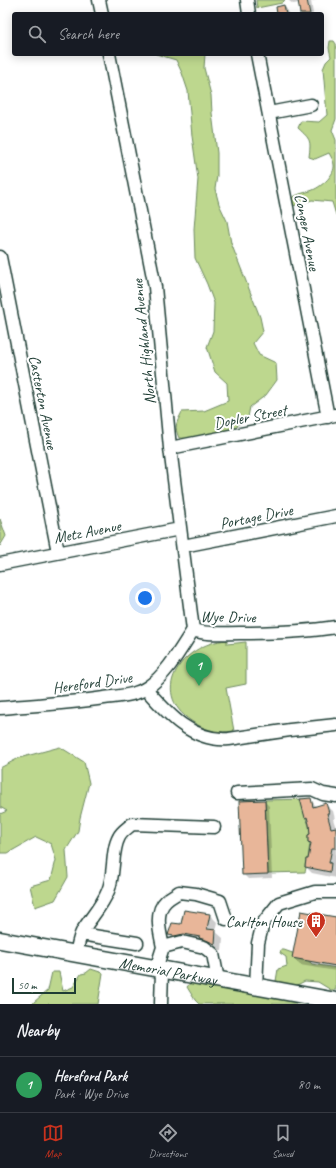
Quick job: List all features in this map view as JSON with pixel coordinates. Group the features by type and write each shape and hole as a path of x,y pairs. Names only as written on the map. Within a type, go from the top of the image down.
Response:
{"main road":[{"name":"Memorial Parkway","path":"0,940 336,1001"}],"street":[{"path":"99,0 102,12"},
{"path":"246,0 249,12"},
{"name":"North Highland Avenue","path":"109,56 153,277 170,448 193,630"},
{"name":"Conger Avenue","path":"257,56 332,416"},
{"path":"269,113 311,105"},
{"name":"Casterton Avenue","path":"0,257 58,552"},
{"name":"Dopler Street","path":"170,448 332,416"},
{"name":"Portage Drive","path":"182,546 336,516"},
{"name":"Metz Avenue","path":"0,564 180,529"},
{"name":"Wye Drive","path":"146,689 164,672 193,630 205,633 270,633 314,631 336,627"},
{"name":"Hereford Drive","path":"0,708 127,695 146,689 181,725 192,732 210,738 229,739 336,725"},
{"path":"237,793 312,789 323,794 336,796"},
{"path":"76,954 81,934 109,890 116,845 119,836 125,830 132,824 214,827"},
{"path":"161,1004 159,969 163,947 159,914 165,902 179,892 196,894 220,901 226,919"},
{"path":"256,987 258,943 264,923 279,903 316,892 336,892"},
{"path":"81,934 138,943"},
{"path":"163,947 182,942 204,947 213,954 218,980"}],"green space":[{"path":"256,0 285,0 282,3 257,8"},
{"path":"330,41 334,41 336,44 336,119 332,130 336,140 336,215 332,202 312,200 293,206 292,198 320,186 327,180 334,169 334,162 329,153 315,159 309,157 310,144 308,138 298,128 301,121 319,122 327,115 323,69 326,62 331,57 329,48"},
{"path":"163,56 205,56 204,68 211,95 217,153 217,176 215,189 219,204 227,221 231,243 260,317 263,331 253,343 259,355 276,363 277,380 266,395 250,407 248,417 233,429 192,439 179,438 177,434 176,425 182,412 204,411 228,401 227,383 215,372 207,347 213,331 214,303 195,258 194,229 198,179 188,91 176,60"},
{"path":"0,519 6,536 0,546"},
{"path":"227,640 227,644 246,642 246,684 226,688 234,731 219,732 196,724 181,712 173,699 171,686 175,673 183,661 195,651 210,644"},
{"path":"60,747 84,762 89,783 78,831 66,850 68,877 55,900 35,907 30,886 51,880 56,860 51,844 36,837 8,853 0,853 0,814 7,811 0,807 0,768 19,758"},
{"path":"310,799 306,808 303,810 310,828 308,842 310,843 308,859 306,859 305,872 268,873 265,800"},
{"path":"281,950 304,957 312,964 336,968 336,990 331,990 318,982 305,981 293,987 281,986 276,981 278,969 287,966 286,957 280,953"},
{"path":"91,969 103,973 98,1004 33,1004 48,990 52,972 59,972 63,991 73,987 81,974 86,973"},
{"path":"191,982 314,1004 199,1004 187,987"}],"building":[{"path":"298,0 307,0 310,12 300,12"},
{"path":"284,5 286,12 277,12 276,7"},
{"path":"311,798 313,807 326,803 331,828 336,827 336,848 332,848 329,863 331,863 330,872 305,867 311,843 308,842 308,835 310,834 309,824 307,817 305,818 300,799"},
{"path":"265,800 268,874 242,875 239,801"},
{"path":"184,910 210,914 207,929 216,930 215,944 199,938 200,937 184,934 174,936 168,935 172,923 181,924"},
{"name":"Carlton House","path":"301,911 336,917 336,966 292,958"}],"place":[{"name":"Hereford Park","path":"199,686"},
{"name":"Carlton House","path":"316,938"}]}
